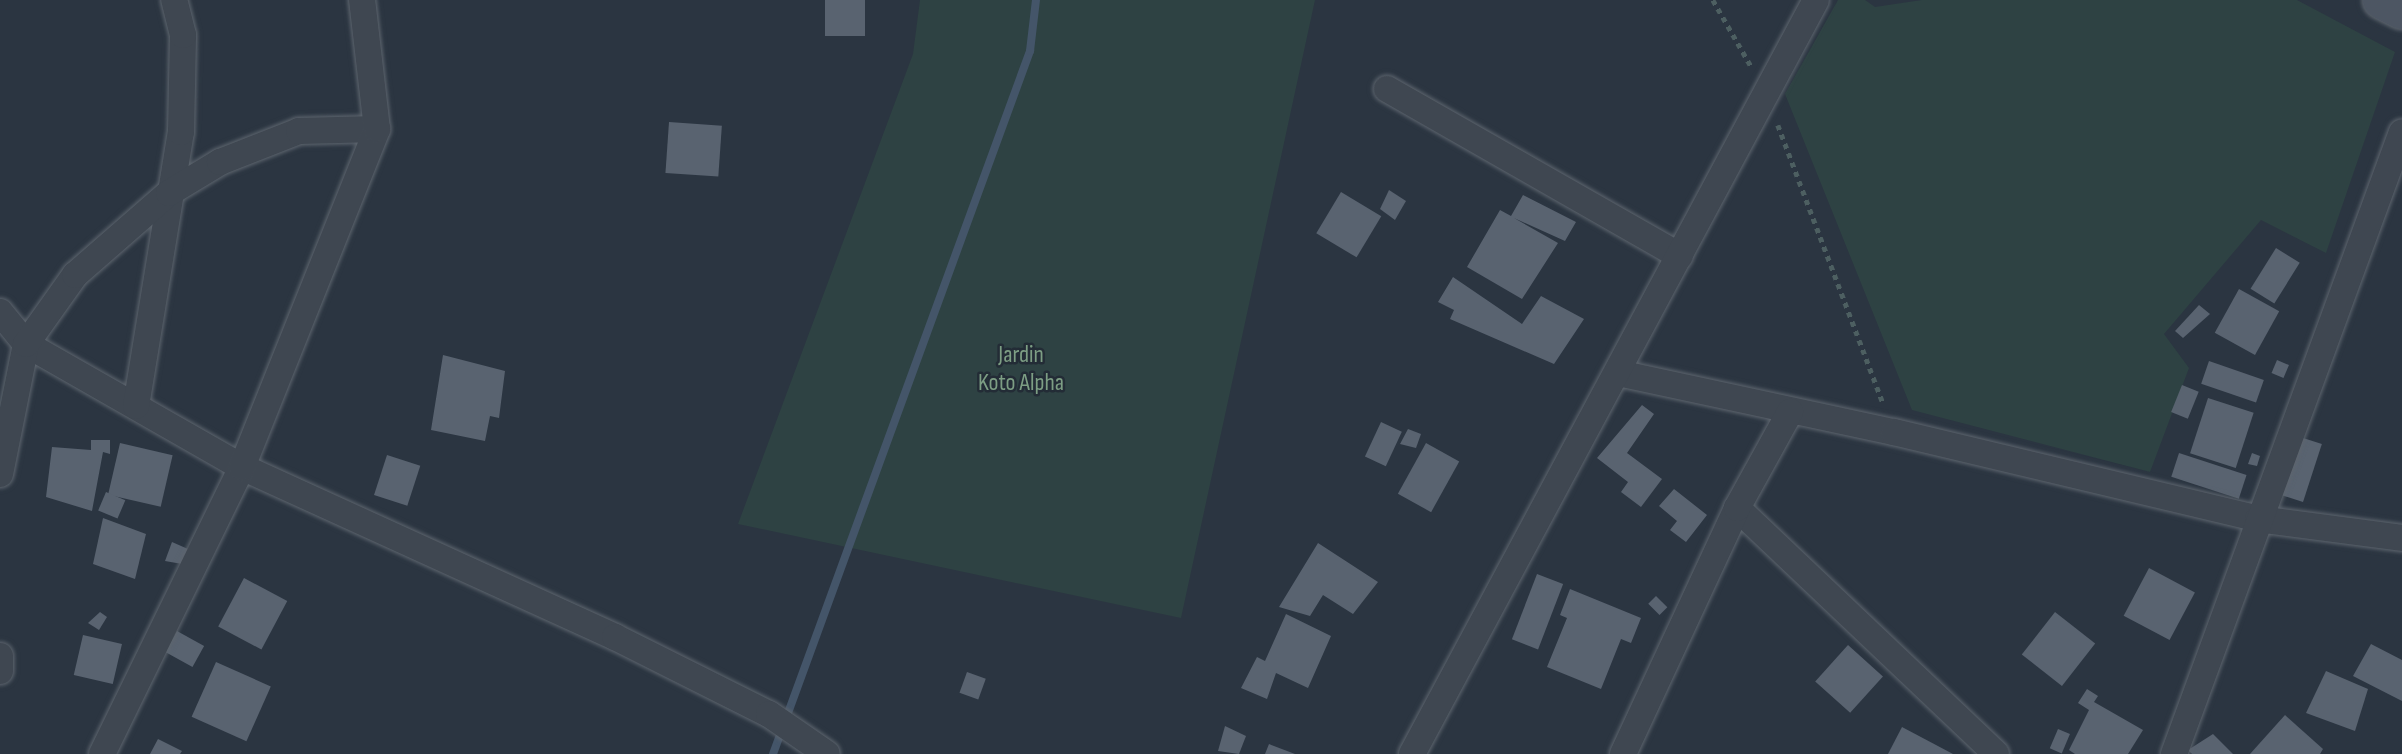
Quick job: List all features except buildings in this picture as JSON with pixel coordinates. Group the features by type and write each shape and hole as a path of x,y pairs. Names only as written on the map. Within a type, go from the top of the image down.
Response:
{"street":[{"path":"136,406 181,132 183,35 174,0"},
{"path":"102,754 242,467 377,129 362,0"},
{"path":"1412,754 1816,0"},
{"path":"2382,0 2402,10"},
{"path":"1387,89 1680,256"},
{"path":"0,474 26,344 75,275 169,193 220,162 299,131 377,129"},
{"path":"2174,754 2402,132"},
{"path":"0,312 26,344 242,467 615,637 769,715 827,754"},
{"path":"1618,373 1790,412 1894,432 2258,519 2402,538"},
{"path":"1623,754 1737,508 1790,412"},
{"path":"1737,508 1996,754"},
{"path":"0,656 0,671"}],"path":[{"path":"1713,0 1766,94 1894,432"}],"green space":[{"name":"Jardin Koto Alpha","path":"920,0 1315,0 1181,618 738,524 913,54"},
{"path":"1838,0 1865,0 1875,7 1922,0 2297,0 2395,52 2326,253 2261,220 2164,334 2189,368 2150,472 1912,410 1785,94"}],"waterway":[{"path":"773,754 1030,51 1036,0"}]}
